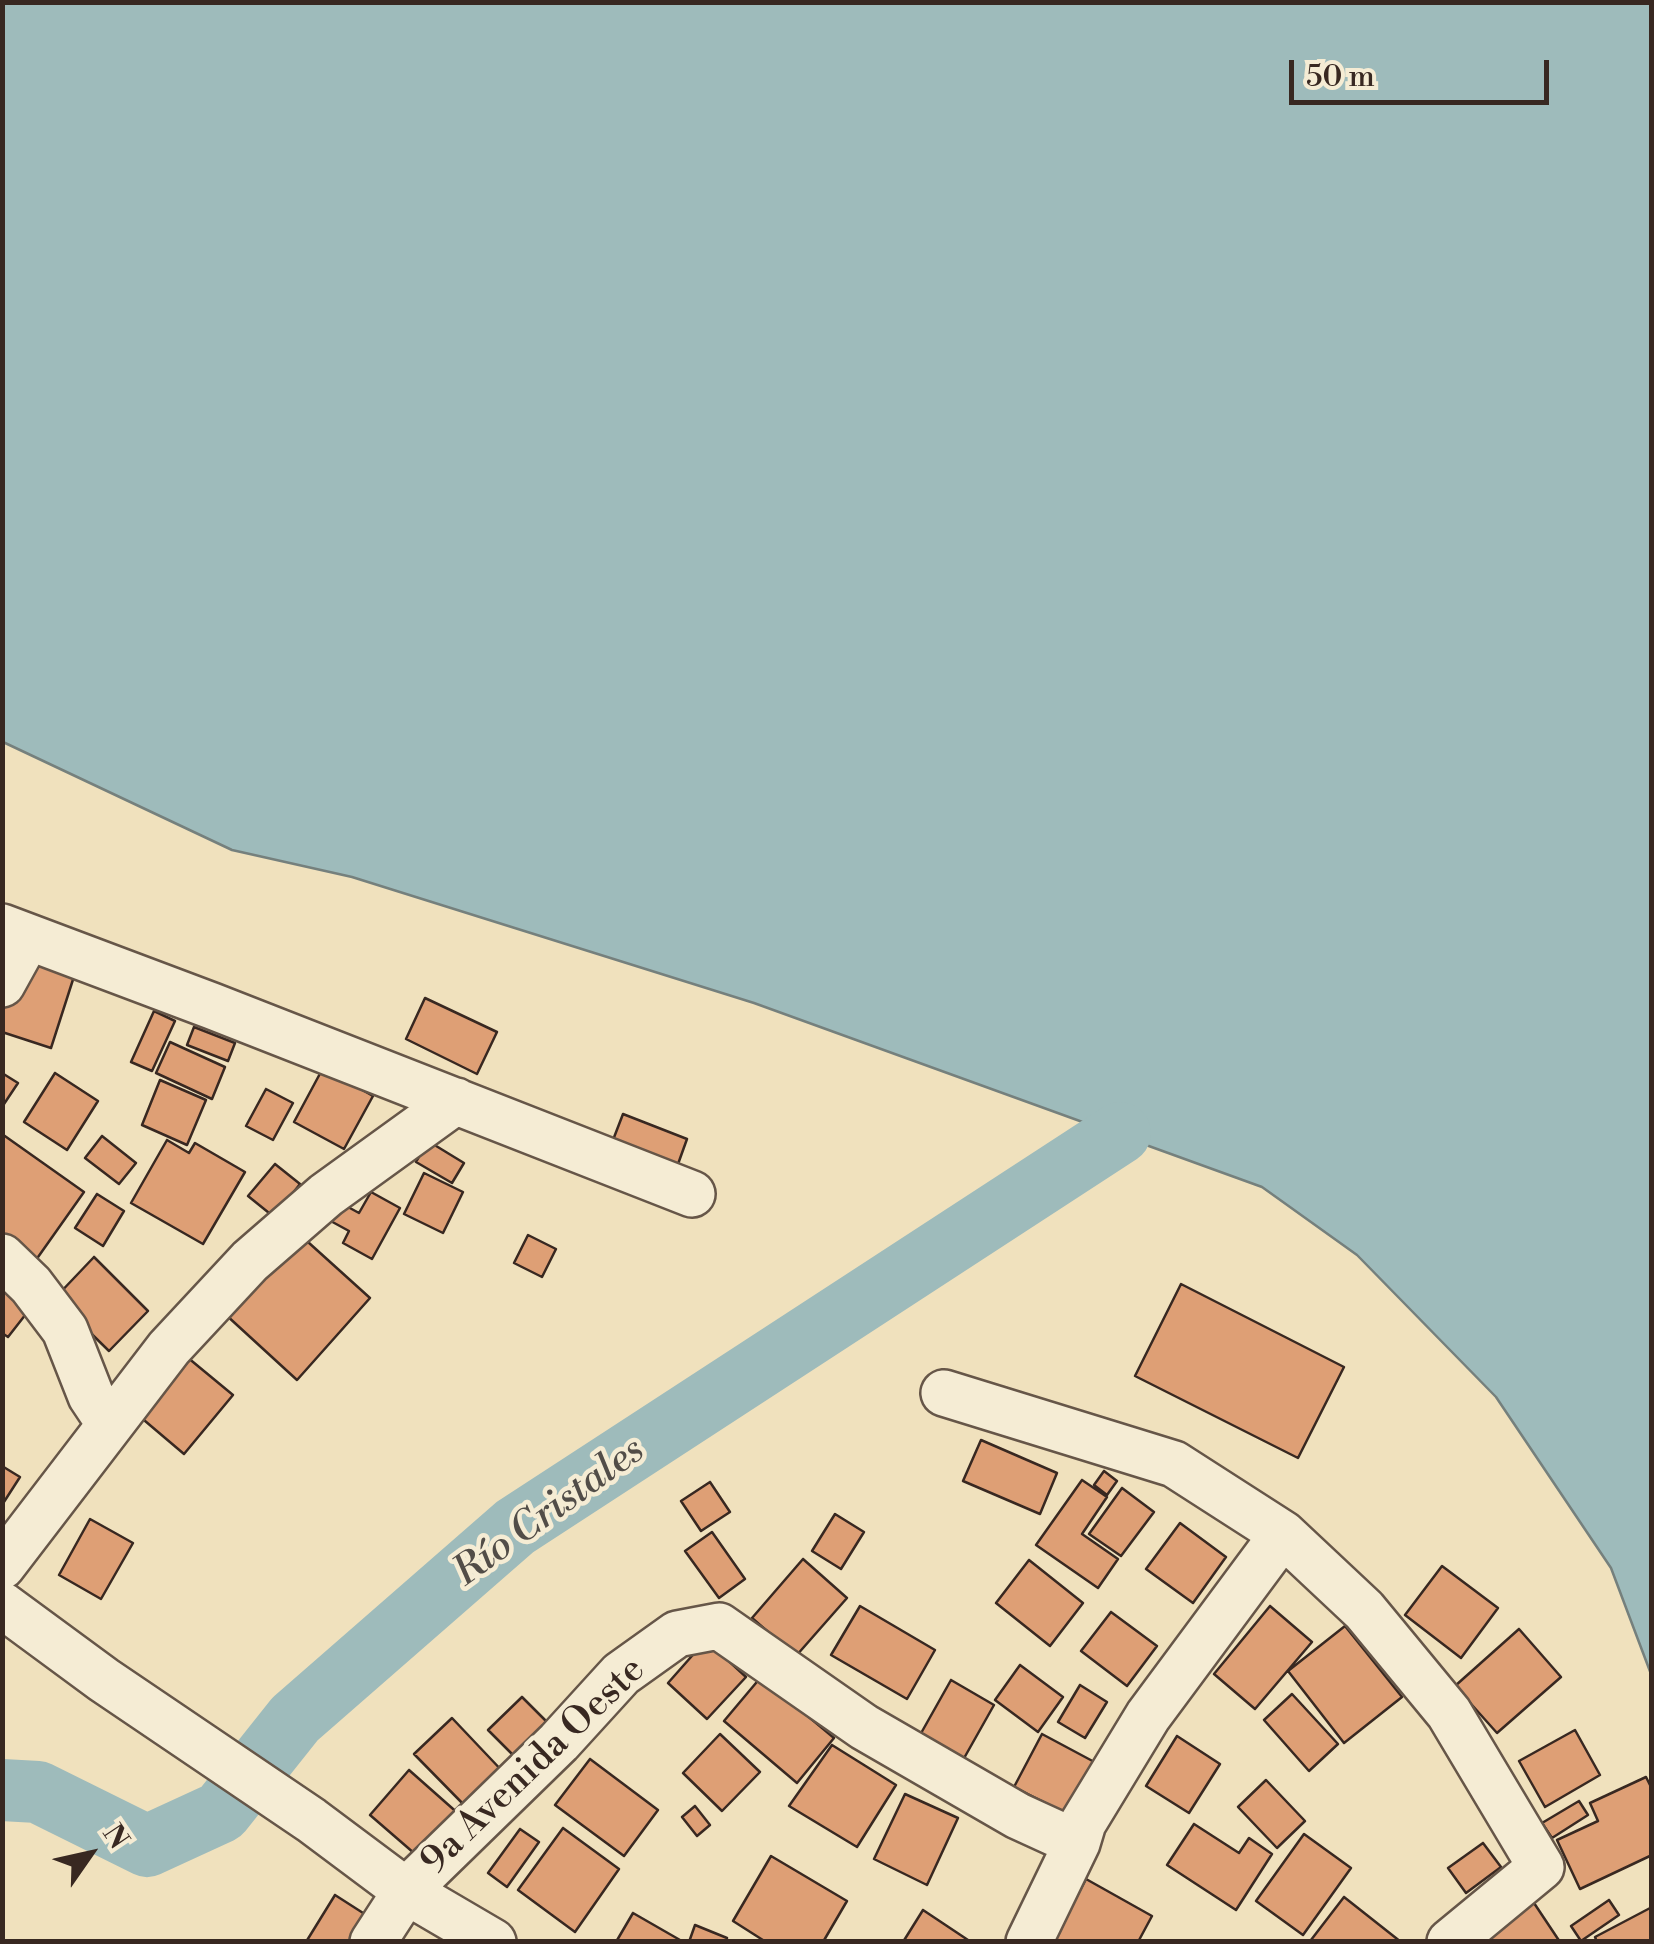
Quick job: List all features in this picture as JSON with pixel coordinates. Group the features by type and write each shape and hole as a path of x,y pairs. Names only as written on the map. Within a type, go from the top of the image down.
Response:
{"street":[{"path":"2,984 15,932 692,1194"},
{"path":"2,1566 169,1348 250,1261 326,1195 456,1101"},
{"path":"2,1257 32,1285 65,1330 92,1396 109,1423"},
{"path":"944,1394 1174,1464 1283,1534 1364,1610 1448,1713 1540,1867 1450,1942"},
{"path":"1029,1942 1083,1823 1148,1716 1283,1534"},
{"path":"2,1605 104,1680 311,1820 406,1891 493,1942"},
{"name":"9a Avenida Oeste","path":"374,1942 406,1891 559,1742 621,1674 677,1634 719,1626 864,1727 1018,1816 1077,1843"}],"water":[{"path":"2,3 1651,3 1651,1674 1611,1568 1496,1397 1357,1255 1262,1187 754,1003 352,877 232,850 3,742"}],"building":[{"path":"16,944 78,964 51,1048 2,1032 2,987"},
{"path":"425,998 497,1032 477,1074 406,1039"},
{"path":"154,1011 175,1021 152,1071 131,1062"},
{"path":"194,1027 235,1043 228,1061 187,1045"},
{"path":"170,1042 225,1067 212,1099 156,1073"},
{"path":"323,1068 373,1096 344,1149 294,1122"},
{"path":"2,1073 18,1083 2,1107"},
{"path":"55,1073 98,1101 67,1150 24,1122"},
{"path":"160,1080 206,1100 187,1145 142,1125"},
{"path":"266,1089 293,1103 273,1140 246,1126"},
{"path":"623,1114 687,1139 673,1178 608,1153"},
{"path":"2,1134 84,1192 31,1267 2,1247"},
{"path":"102,1136 136,1163 119,1184 85,1158"},
{"path":"167,1140 189,1153 195,1143 245,1172 203,1244 131,1203"},
{"path":"428,1141 464,1163 452,1183 416,1162"},
{"path":"275,1164 300,1184 274,1217 248,1196"},
{"path":"424,1173 463,1192 443,1233 404,1214"},
{"path":"371,1192 400,1208 372,1259 343,1243 349,1231 327,1219 337,1201 359,1213"},
{"path":"97,1194 124,1211 103,1246 75,1228"},
{"path":"298,1233 370,1298 297,1380 225,1314"},
{"path":"528,1235 556,1249 542,1277 514,1263"},
{"path":"94,1257 148,1311 109,1351 55,1298"},
{"path":"2,1280 33,1305 8,1337 2,1333"},
{"path":"1181,1284 1344,1367 1298,1458 1135,1376"},
{"path":"187,1357 233,1395 184,1454 138,1415"},
{"path":"981,1440 1057,1473 1040,1514 963,1481"},
{"path":"2,1466 20,1477 2,1505"},
{"path":"1104,1471 1117,1481 1107,1495 1094,1485"},
{"path":"1082,1480 1107,1497 1082,1534 1118,1559 1098,1588 1036,1545"},
{"path":"710,1482 730,1512 701,1531 681,1501"},
{"path":"1122,1488 1154,1512 1121,1556 1089,1534"},
{"path":"835,1514 864,1532 841,1569 812,1551"},
{"path":"90,1519 133,1543 101,1599 59,1575"},
{"path":"1180,1523 1226,1557 1193,1603 1146,1569"},
{"path":"712,1532 745,1579 719,1598 685,1551"},
{"path":"803,1559 847,1598 796,1656 752,1618"},
{"path":"1029,1560 1083,1603 1050,1646 996,1603"},
{"path":"1442,1566 1498,1608 1461,1658 1405,1615"},
{"path":"860,1606 935,1650 907,1699 831,1655"},
{"path":"1270,1606 1312,1642 1255,1709 1214,1674"},
{"path":"1111,1612 1157,1646 1127,1686 1081,1651"},
{"path":"1345,1626 1402,1697 1344,1743 1288,1671"},
{"path":"1519,1629 1561,1677 1497,1733 1455,1686"},
{"path":"706,1640 746,1677 707,1719 668,1683"},
{"path":"1020,1665 1063,1697 1038,1732 995,1700"},
{"path":"761,1677 834,1738 797,1783 724,1721"},
{"path":"951,1680 994,1705 963,1760 920,1735"},
{"path":"1080,1685 1107,1702 1085,1738 1058,1722"},
{"path":"1292,1694 1338,1744 1309,1771 1264,1720"},
{"path":"522,1697 552,1727 518,1760 488,1730"},
{"path":"452,1718 506,1775 469,1810 414,1754"},
{"path":"1575,1730 1600,1775 1545,1807 1519,1761"},
{"path":"720,1734 760,1772 722,1811 683,1773"},
{"path":"1042,1734 1100,1765 1073,1817 1014,1787"},
{"path":"1177,1736 1220,1764 1189,1813 1146,1786"},
{"path":"832,1745 896,1785 857,1847 789,1806"},
{"path":"590,1759 658,1810 624,1856 555,1805"},
{"path":"409,1770 461,1816 422,1860 370,1815"},
{"path":"1646,1777 1652,1789 1652,1855 1580,1889 1557,1840 1598,1821 1590,1803"},
{"path":"1266,1780 1305,1821 1277,1848 1238,1807"},
{"path":"905,1794 958,1818 927,1885 874,1859"},
{"path":"1579,1801 1588,1815 1552,1838 1542,1823"},
{"path":"695,1806 710,1825 697,1836 682,1817"},
{"path":"1194,1824 1239,1853 1249,1838 1272,1854 1236,1910 1167,1865"},
{"path":"563,1828 619,1869 575,1932 518,1890"},
{"path":"520,1829 539,1842 507,1887 488,1873"},
{"path":"1304,1834 1351,1868 1303,1935 1256,1901"},
{"path":"1483,1843 1501,1867 1466,1893 1448,1868"},
{"path":"771,1856 847,1901 823,1942 766,1942 733,1921"},
{"path":"1086,1879 1152,1916 1138,1942 1052,1942"},
{"path":"1528,1894 1560,1942 1460,1942"},
{"path":"335,1895 374,1920 361,1942 306,1942"},
{"path":"1344,1897 1401,1942 1311,1940"},
{"path":"1609,1900 1619,1915 1581,1941 1571,1926"},
{"path":"1652,1907 1652,1942 1597,1942 1595,1937"},
{"path":"923,1910 971,1942 903,1942"},
{"path":"633,1913 680,1940 679,1942 616,1942"},
{"path":"695,1925 727,1938 726,1942 689,1942"}],"waterway":[{"name":"Río Cristales","path":"2,1790 38,1792 147,1846 221,1812 295,1719 515,1527 1120,1133"}]}
